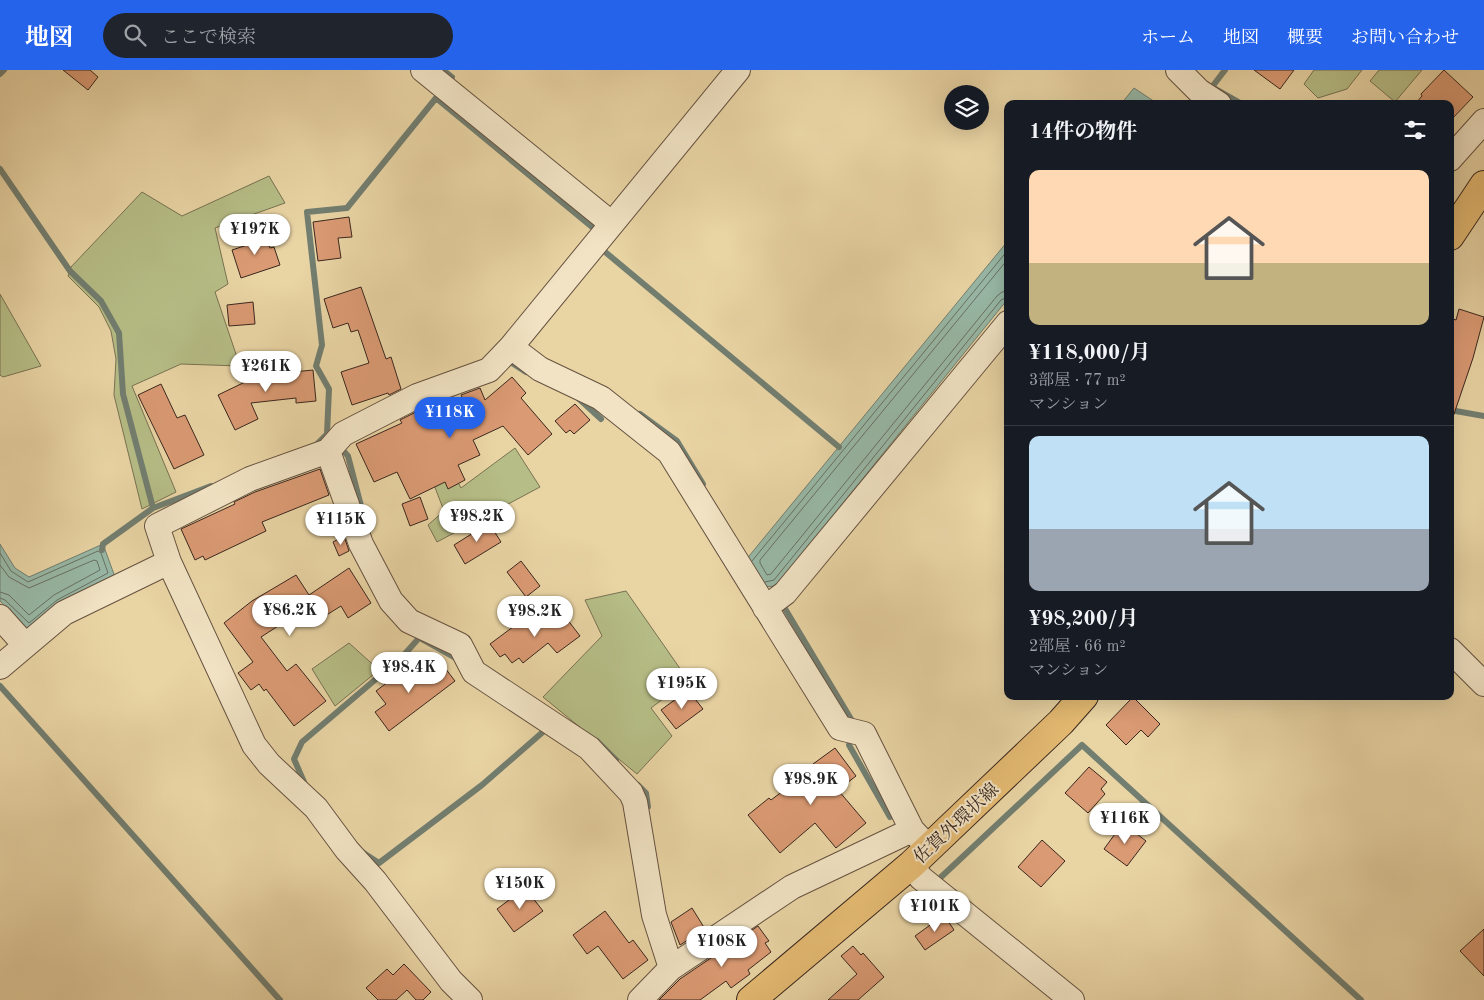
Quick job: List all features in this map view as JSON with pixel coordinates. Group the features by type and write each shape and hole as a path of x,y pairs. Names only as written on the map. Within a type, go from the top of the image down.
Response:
{"main road":[{"path":"1454,230 1484,185"},
{"name":"佐賀外環状線","path":"751,1000 917,848 1062,722 1081,700"}],"street":[{"path":"423,70 611,223"},
{"path":"470,1000 452,981 375,881 347,850 316,808 269,764 254,745 169,562 157,526 250,479 336,442 417,396 489,370 511,347 738,70"},
{"path":"1178,70 1202,99"},
{"path":"1454,154 1484,121"},
{"path":"765,608 785,593 1004,328"},
{"path":"511,347 540,369 601,398 669,452 840,728 864,734 917,848 921,878 1072,1000"},
{"path":"336,442 361,544 391,601 416,624 460,645 471,666 589,748 631,794 635,802 654,914 671,968"},
{"path":"0,667 10,628 64,613 169,562"},
{"path":"1454,654 1484,684"},
{"path":"640,1000 671,968 792,887 917,848"}],"green space":[{"path":"1314,70 1362,70 1347,89 1318,98 1304,84"},
{"path":"1379,70 1422,70 1397,100 1393,100 1370,81"},
{"path":"269,176 285,203 215,228 228,284 215,292 240,366 181,364 132,386 176,492 142,509 114,395 116,359 111,331 99,307 68,276 71,267 142,192 182,216"},
{"path":"0,294 41,366 3,377 0,375"},
{"path":"515,448 540,487 437,542 428,525 444,511 423,456 441,449 461,488"},
{"path":"626,591 688,680 651,708 672,736 637,774 543,697 602,636 585,600"},
{"path":"349,643 379,670 335,706 312,669"}],"water":[{"path":"1134,88 1152,100 1124,100"},
{"path":"1004,246 1004,304 776,586 762,587 745,561"},
{"path":"0,544 15,568 29,577 103,544 115,577 28,631 0,601"}],"building":[{"path":"63,70 90,70 98,77 88,90"},
{"path":"1254,70 1294,70 1280,89"},
{"path":"1444,70 1473,97 1454,117 1454,100 1418,100 1422,96 1421,94"},
{"path":"349,217 352,237 338,238 341,258 318,261 313,222"},
{"path":"264,231 270,248 274,247 280,265 241,278 232,250 247,245 244,237"},
{"path":"361,287 386,359 391,357 401,389 389,395 388,393 352,405 341,372 369,363 358,330 351,332 348,323 333,328 324,299"},
{"path":"253,302 255,324 229,326 227,305"},
{"path":"1459,309 1484,317 1473,358 1454,414 1454,319 1456,320"},
{"path":"263,366 263,375 313,370 316,401 296,403 296,398 251,403 258,419 235,430 218,395 245,382 243,368"},
{"path":"512,377 526,393 521,398 552,434 528,455 503,426 473,440 480,455 458,465 465,480 448,489 445,482 410,499 397,472 374,482 356,444 402,423 400,420 429,406 434,415 464,401 461,395 480,388 485,400"},
{"path":"161,384 177,418 185,415 204,455 174,469 138,395"},
{"path":"575,404 590,420 574,434 570,430 566,433 555,421"},
{"path":"320,469 329,495 262,522 266,531 205,560 203,556 195,560 181,529 235,504 234,502 255,492"},
{"path":"420,497 428,519 410,526 402,504"},
{"path":"489,523 501,542 465,564 454,545"},
{"path":"344,536 349,551 339,556 333,542"},
{"path":"521,561 540,586 526,597 507,572"},
{"path":"349,568 371,603 348,618 341,606 312,624 303,610 261,637 287,671 296,664 326,701 294,726 266,689 264,691 259,684 251,690 238,673 253,662 224,623 252,601 296,575 309,595"},
{"path":"560,610 580,636 557,653 548,643 523,663 519,658 512,663 505,654 500,657 490,644 529,615 538,627"},
{"path":"414,662 428,681 445,668 455,681 389,731 375,712 386,704 376,691"},
{"path":"688,690 703,709 676,729 661,710"},
{"path":"1130,700 1136,700 1160,724 1148,737 1141,730 1126,745 1106,725"},
{"path":"835,748 856,776 838,790 866,823 836,848 815,823 780,853 748,815 769,798 771,800 815,767 813,764"},
{"path":"1089,767 1107,782 1101,789 1105,794 1088,813 1065,793"},
{"path":"1123,823 1146,841 1127,866 1104,849"},
{"path":"1042,840 1065,861 1041,887 1018,867"},
{"path":"525,888 543,911 514,932 497,909"},
{"path":"692,908 705,929 680,945 671,922"},
{"path":"605,911 629,943 633,940 648,960 623,979 598,946 587,954 573,935"},
{"path":"944,915 954,930 925,950 915,936"},
{"path":"758,926 769,941 765,943 771,952 748,970 750,974 731,988 726,981 700,1000 659,1000 680,979"},
{"path":"1484,929 1484,976 1460,951"},
{"path":"853,946 861,955 863,953 884,977 858,1000 828,1000 857,974 841,956"},
{"path":"404,964 431,992 423,1000 416,1000 407,990 396,1000 378,1000 366,988 387,969 393,975"}],"waterway":[{"path":"0,74 4,70"},
{"path":"443,70 452,77"},
{"path":"1225,70 1212,87 1235,100"},
{"path":"332,439 327,434 329,389 316,366 322,345 307,212 347,208 436,98 592,227"},
{"path":"0,169 70,271 101,301 119,333 123,394 153,508"},
{"path":"604,251 839,447"},
{"path":"512,363 526,372"},
{"path":"577,397 601,419"},
{"path":"1454,411 1484,416"},
{"path":"640,414 677,441 703,484"},
{"path":"314,447 327,434"},
{"path":"339,446 348,456 366,525"},
{"path":"102,550 103,544 153,508 211,486"},
{"path":"781,602 854,724"},
{"path":"418,637 459,660"},
{"path":"304,782 294,759 302,742 403,656 419,638"},
{"path":"0,686 280,1000"},
{"path":"362,852 379,863 482,785 544,731"},
{"path":"852,734 849,745 890,817"},
{"path":"597,741 616,760"},
{"path":"940,878 1082,745 1361,1000"},
{"path":"638,785 646,793 648,807"}]}
